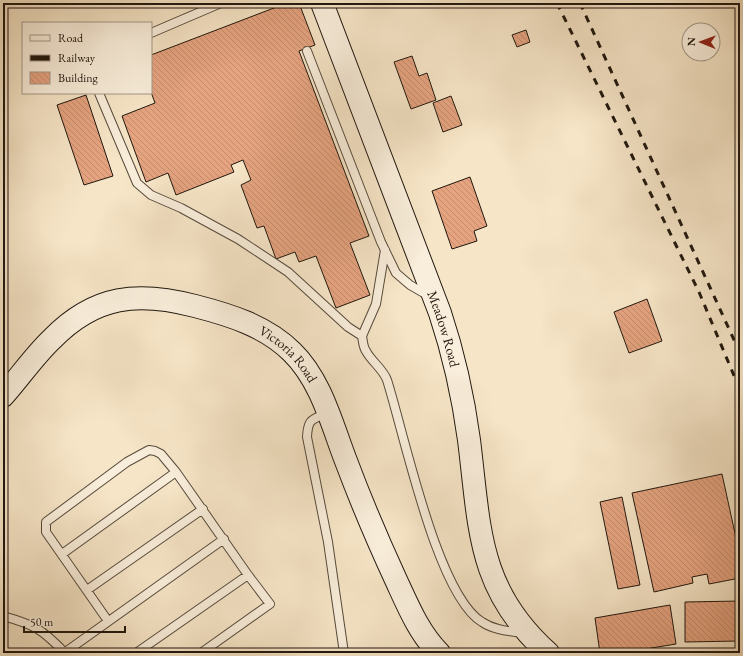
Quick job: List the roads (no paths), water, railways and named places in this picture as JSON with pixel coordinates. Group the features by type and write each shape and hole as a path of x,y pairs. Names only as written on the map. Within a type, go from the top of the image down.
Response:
{"main road":[{"name":"Meadow Road","path":"322,3 435,300 453,353 463,399 478,522 488,564 502,598 527,633 548,653"},
{"name":"Victoria Road","path":"3,396 52,339 78,316 104,303 125,298 149,297 175,301 234,317 265,332 284,344 301,363 318,389 382,550 413,616 426,637 439,653"}],"lane":[{"path":"152,33 221,3"},
{"path":"307,51 385,250 396,273 410,285 435,300"},
{"path":"99,94 138,183 150,195 181,208 238,239 288,272 348,327 362,336"},
{"path":"385,250 376,304 362,336 365,350 386,378 426,517 453,588 465,607 481,622 500,630 527,633"},
{"path":"327,413 310,420 307,425 307,438 328,542 344,653"},
{"path":"108,620 46,532 46,522 127,462 149,450 161,454 176,472 270,604 201,653"},
{"path":"62,554 176,472"},
{"path":"87,590 203,509"},
{"path":"3,616 29,623 41,629 64,653 108,620 224,539"},
{"path":"136,653 248,574"}],"railway":[{"path":"557,3 699,292 740,390"},
{"path":"580,3 740,353"}]}
